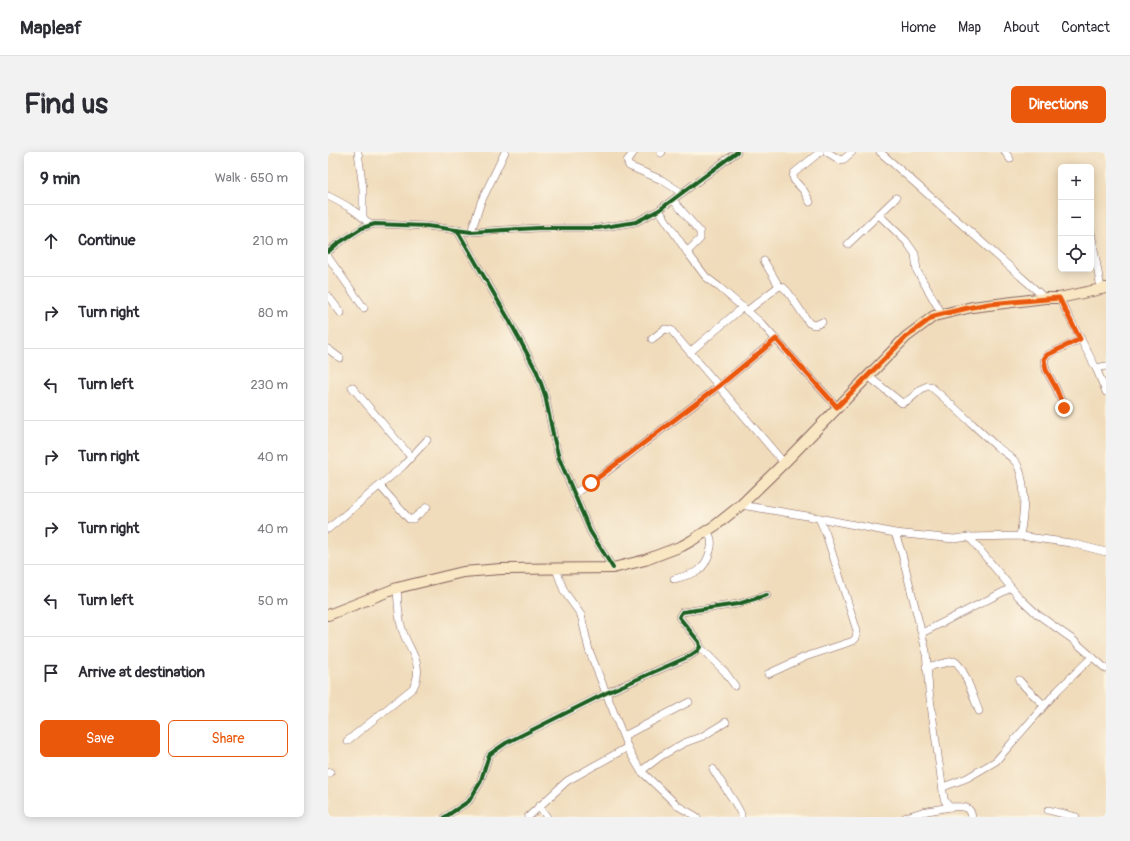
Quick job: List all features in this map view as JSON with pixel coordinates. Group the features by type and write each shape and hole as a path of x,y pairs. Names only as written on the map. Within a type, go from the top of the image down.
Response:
{"main road":[{"path":"328,616 397,588 463,572 501,569 612,568 645,560 682,546 707,531 741,506 906,337 934,316 972,307 1045,298 1059,298 1103,289"}],"street":[{"path":"358,152 363,189 363,217"},
{"path":"471,232 481,202 505,152"},
{"path":"634,152 627,161 629,166 662,180 682,193"},
{"path":"328,252 337,244 362,228 380,224 427,226 471,232 538,228 598,228 636,222 659,210 737,152"},
{"path":"810,202 804,191 794,180 793,176 794,173 820,152"},
{"path":"827,152 840,160 844,159 852,152"},
{"path":"880,152 1045,298"},
{"path":"1005,152 1010,159"},
{"path":"328,196 355,211 370,225"},
{"path":"848,244 896,198"},
{"path":"673,200 700,232 700,239 687,252"},
{"path":"659,210 706,277 745,309 776,339 837,407"},
{"path":"878,214 906,241 915,254 917,271 942,314"},
{"path":"457,230 508,318 537,372 545,395 559,458 590,530 612,568"},
{"path":"1092,236 1103,289"},
{"path":"328,257 364,308"},
{"path":"764,261 779,286 783,287 788,292 809,323 816,325 822,322"},
{"path":"690,352 745,309 779,286"},
{"path":"328,296 341,313"},
{"path":"1059,298 1096,368 1106,392"},
{"path":"652,339 665,329 669,329 784,463"},
{"path":"574,494 719,386 776,339"},
{"path":"1064,408 1056,388 1046,370 1044,359 1047,355 1080,339"},
{"path":"328,349 340,358"},
{"path":"1096,368 1106,366"},
{"path":"868,376 902,403 909,401 924,387 930,386 998,448 1014,460 1018,467 1024,498 1020,536"},
{"path":"352,387 411,457"},
{"path":"328,529 380,486 427,440"},
{"path":"380,486 409,519 413,519 427,507"},
{"path":"741,506 819,518 895,533 954,539 969,537 1020,536 1071,543 1106,552"},
{"path":"768,674 805,657 853,641 856,638 857,634 852,616 826,534 819,518"},
{"path":"674,579 689,575 699,570 705,563 711,546 711,540 707,531"},
{"path":"895,533 902,554 926,651 926,667 944,799 950,807"},
{"path":"969,537 1011,588 1037,614 1072,639 1106,669"},
{"path":"556,569 564,591 580,615 589,650 628,747 641,771 685,814 697,817"},
{"path":"347,741 413,688 416,682 417,664 415,657 406,642 402,628 397,588"},
{"path":"922,633 1011,588"},
{"path":"735,686 725,672 700,647 699,642 679,617 682,612 738,604 767,595"},
{"path":"445,817 469,801 480,783 490,754 506,743 606,693 690,656 700,647"},
{"path":"943,787 967,778 996,761 1044,705 1092,658"},
{"path":"926,667 954,661 957,662 964,674 979,711"},
{"path":"1019,680 1044,705"},
{"path":"624,736 689,702"},
{"path":"641,771 661,756 684,743 703,736 726,722"},
{"path":"528,817 558,787 628,747"},
{"path":"713,769 721,784 736,801 742,814 741,817"},
{"path":"538,806 547,817"},
{"path":"906,817 922,812 950,807 969,808 972,817"},
{"path":"1048,810 1076,817"}],"cycle path":[{"path":"328,252 337,244 362,228 375,224 427,226 471,232 538,228 598,228 636,222 659,210 737,152"},
{"path":"457,230 508,318 537,372 545,395 559,458 590,531 613,568"},
{"path":"445,817 469,801 480,783 490,754 506,743 606,693 690,656 697,651 700,647 699,642 679,617 682,612 738,604 767,595"}],"route":[{"path":"591,483 719,386 776,339 837,407 906,337 934,316 989,304 1059,298 1080,339 1047,355 1044,359 1046,370 1056,388 1064,408"}]}
